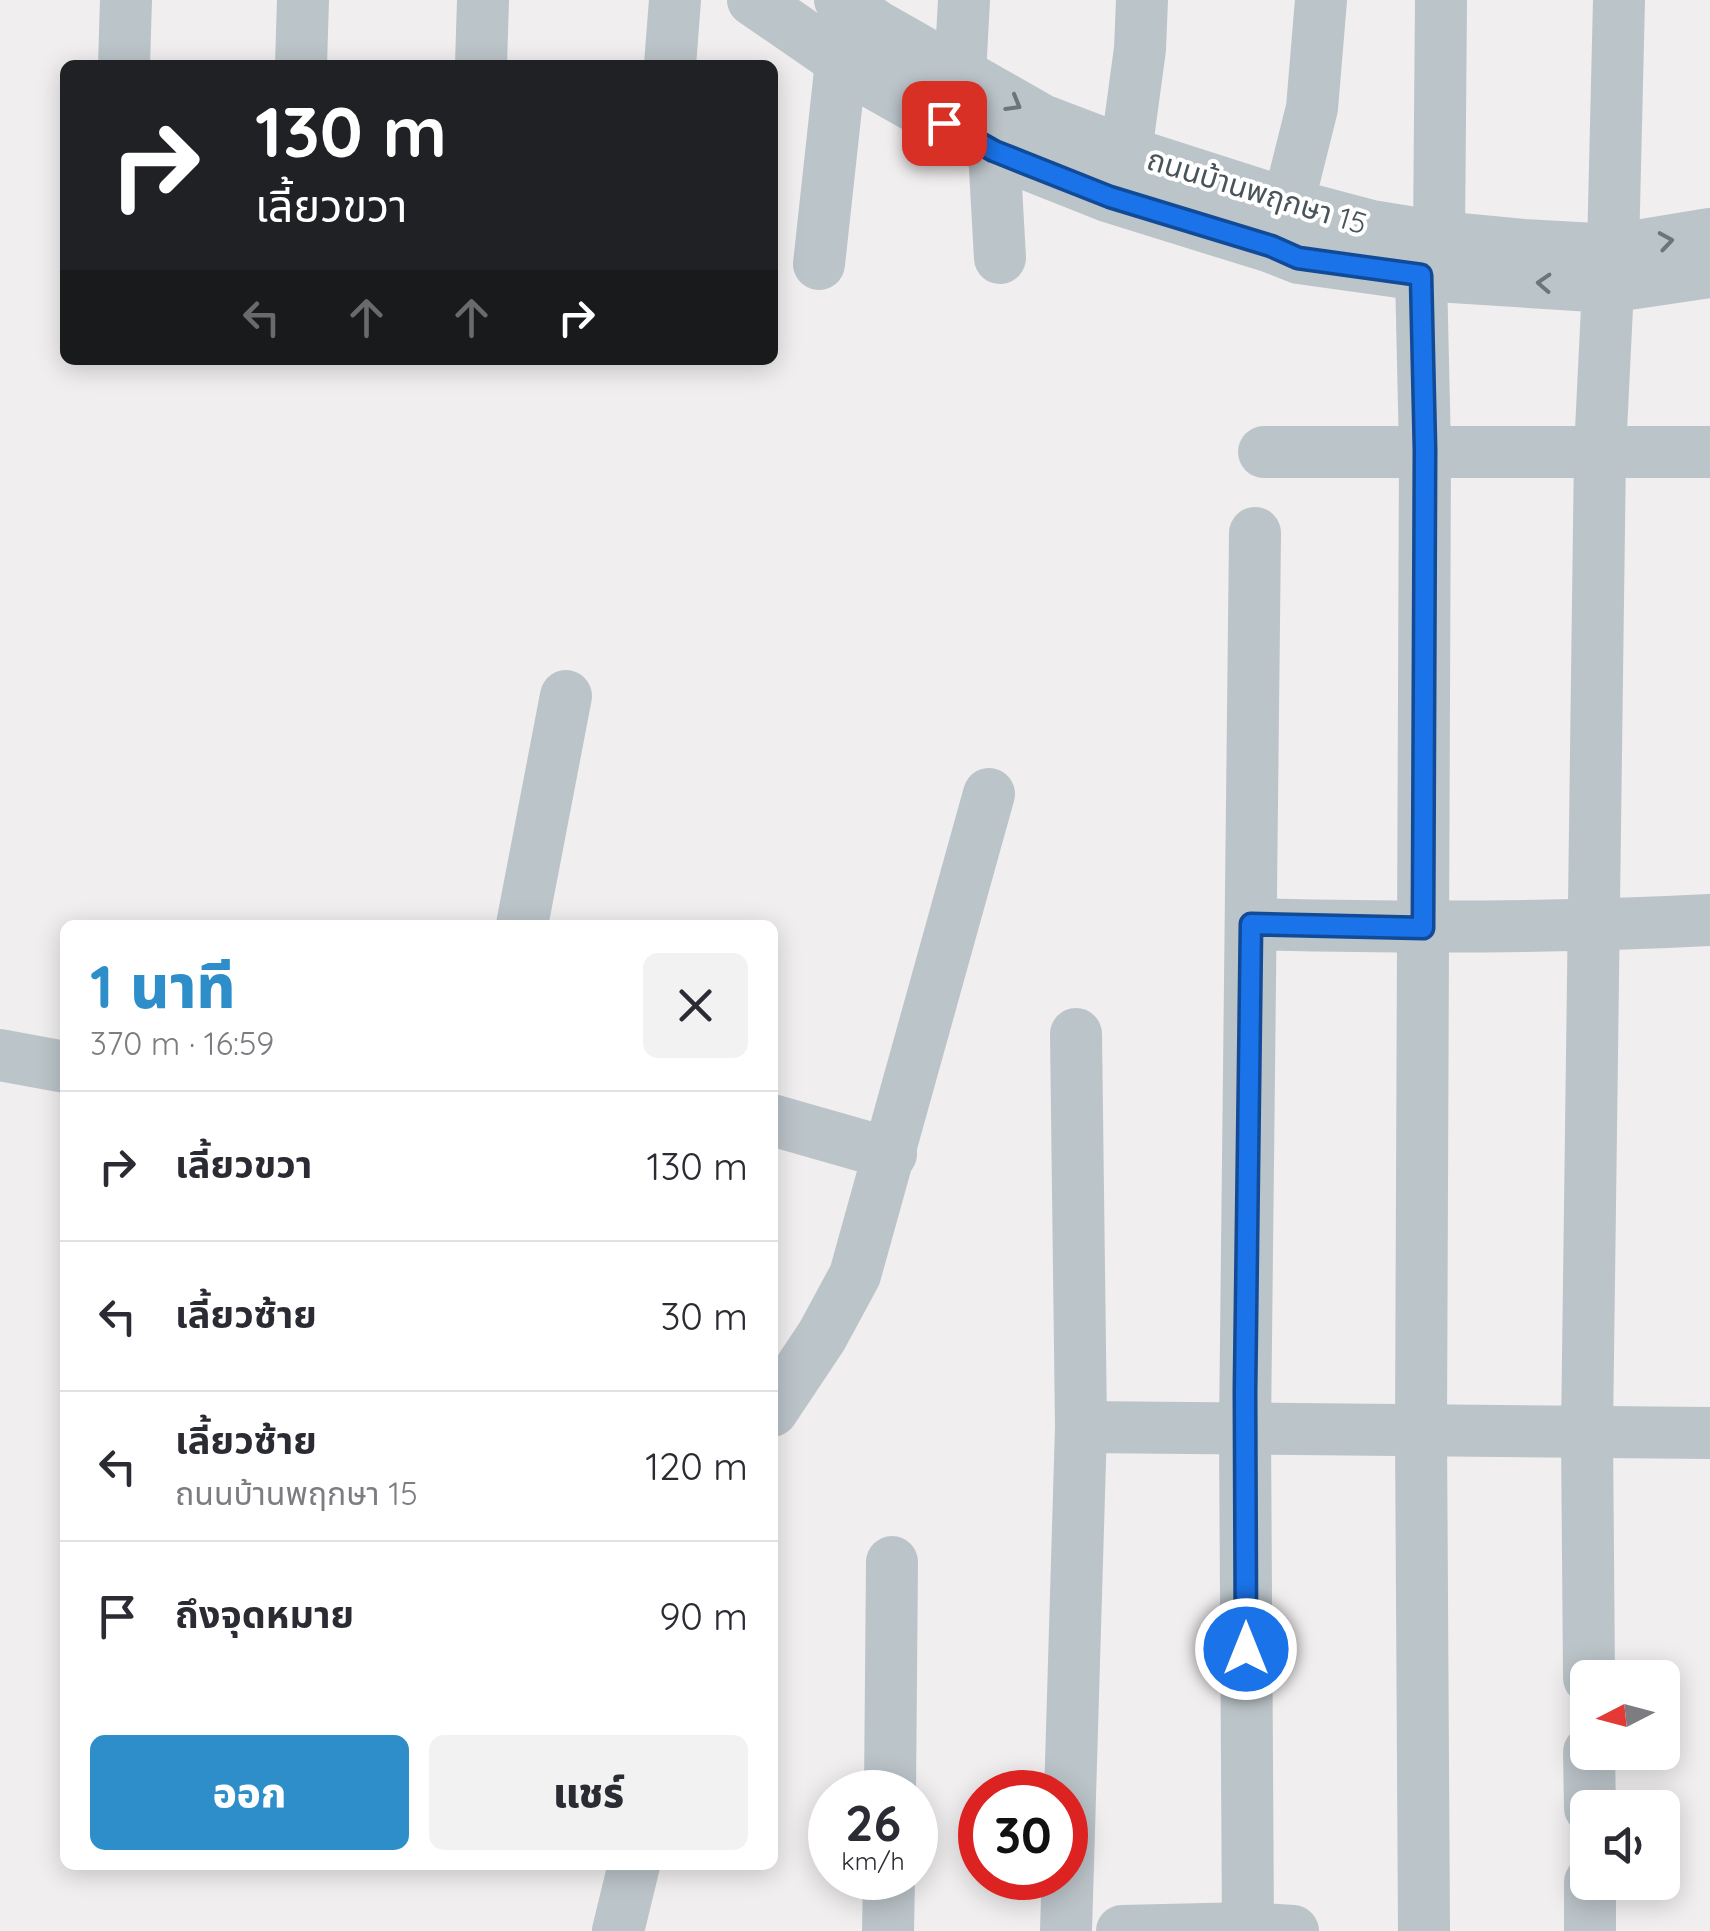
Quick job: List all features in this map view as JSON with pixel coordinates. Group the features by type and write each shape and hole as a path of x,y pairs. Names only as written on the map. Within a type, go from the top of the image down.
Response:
{"street":[{"path":"124,60 126,0"},
{"path":"301,60 303,0"},
{"path":"482,60 483,0"},
{"path":"670,60 675,0"},
{"name":"ถนนบ้านพฤกษา 15","path":"754,0 841,62 994,151 1089,154 1371,226 1430,256"},
{"name":"ถนนบ้านพฤกษา 15","path":"840,0 876,25 1042,120 1089,154 1110,197 1271,246 1298,258 1430,256 1710,272"},
{"path":"960,74 964,0"},
{"path":"1089,154 1140,49 1142,0"},
{"path":"1288,204 1312,108 1321,0"},
{"path":"1424,1931 1421,1432 1425,450 1441,0"},
{"path":"1589,1660 1587,1432 1600,451 1620,0"},
{"path":"819,264 841,62"},
{"path":"994,151 1000,258"},
{"name":"ถนนบ้านพฤกษา 15","path":"1611,268 1710,234"},
{"path":"1264,452 1710,452"},
{"path":"1122,1931 1263,1930 1245,1430 1256,533"},
{"path":"523,920 566,696"},
{"path":"778,1401 822,1336 855,1275 989,794"},
{"path":"1251,924 1423,928 1710,920"},
{"path":"1066,1931 1081,1427 1076,1034"},
{"path":"0,1055 60,1066"},
{"path":"778,1122 890,1154"},
{"path":"1081,1427 1710,1433"},
{"path":"890,1770 892,1562"},
{"path":"618,1931 633,1870"},
{"path":"888,1931 889,1900"},
{"path":"1590,1900 1590,1931"}],"route":[{"path":"944,123 994,151 1110,197 1271,246 1298,258 1421,275 1425,450 1423,928 1251,924 1246,1649"}]}
